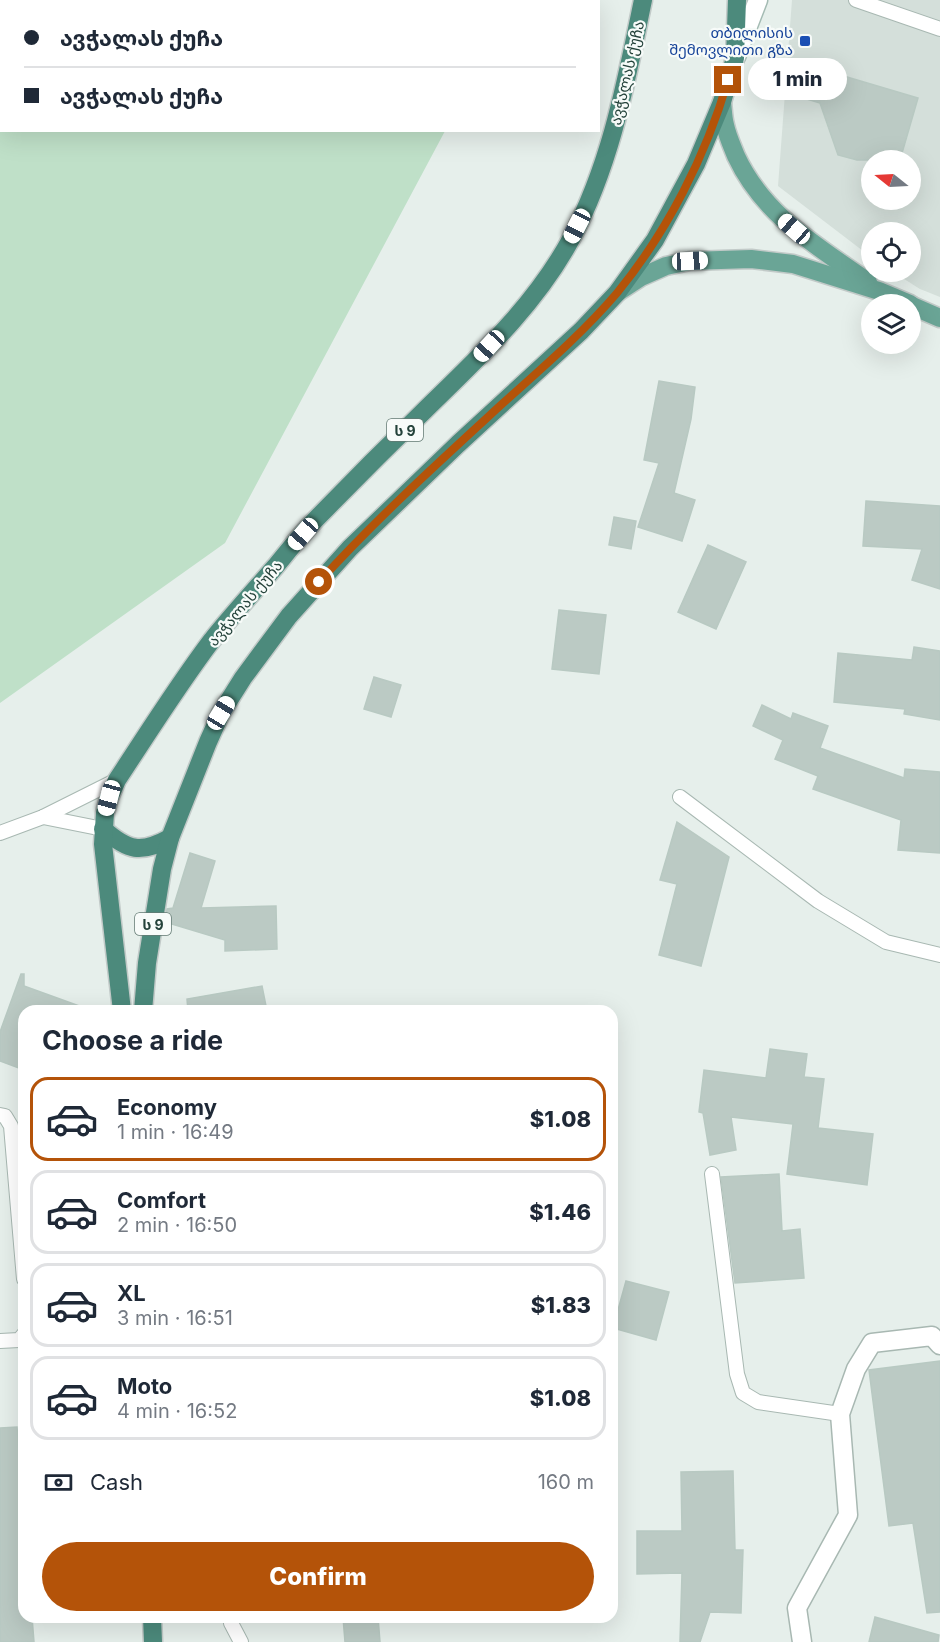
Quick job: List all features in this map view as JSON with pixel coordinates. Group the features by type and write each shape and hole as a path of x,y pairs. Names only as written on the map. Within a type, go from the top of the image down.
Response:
{"highway":[{"name":"ავჭალას ქუჩა","path":"121,1005 103,844 103,829 109,798 117,780 185,678 249,597 317,519 513,322 543,283 574,232 591,198 608,153 643,0"},
{"name":"ს 9","path":"144,1005 147,963 162,869 170,838 221,713 243,678 289,616 350,548 458,444 581,331 616,293 655,240 696,164 722,102 735,58 737,0"},
{"path":"103,829 126,846 138,848 157,845 170,838"},
{"path":"152,1623 153,1642"}],"main road":[{"path":"722,102 725,127 743,171 756,191 794,229 879,291"},
{"path":"616,293 641,277 666,266 690,261 740,259 793,264 886,294"},
{"path":"921,310 940,318"}],"street":[{"path":"735,58 758,0"},
{"path":"802,1642 796,1608 848,1515 840,1414 856,1369 872,1343 932,1336 940,1345"}],"lane":[{"path":"856,0 940,29"},
{"path":"0,833 43,817 117,780"},
{"path":"680,797 818,901 886,942 940,955"},
{"path":"43,817 103,829"},
{"path":"0,1115 5,1116 11,1126 18,1208"},
{"path":"712,1174 737,1374 743,1393 759,1402 840,1414"},
{"path":"0,1341 18,1340"},
{"path":"231,1623 241,1642"}],"shaded area":[{"path":"792,0 940,0 940,297 909,282 921,282 921,222 861,222 861,249 778,186"}],"green space":[{"path":"0,132 444,132 225,543 0,703"}],"building":[{"path":"810,66 918,98 903,150 861,150 861,160 857,160 838,155 820,103 800,97"},
{"path":"659,381 695,387 691,419 674,493 695,500 682,541 638,527 659,463 644,460"},
{"path":"866,501 940,506 940,589 912,580 922,549 863,546"},
{"path":"614,517 636,521 631,549 609,545"},
{"path":"708,545 746,562 716,629 678,612"},
{"path":"559,610 606,615 599,674 552,669"},
{"path":"914,647 940,651 940,720 904,714 905,709 834,702 838,653 912,660"},
{"path":"374,677 401,685 391,717 364,709"},
{"path":"762,705 791,719 793,713 828,726 820,748 904,778 905,769 940,772 940,853 898,850 901,820 813,789 818,776 775,759 783,740 753,726"},
{"path":"677,822 729,857 701,966 659,955 677,884 660,880"},
{"path":"190,853 215,861 201,908 276,906 277,949 225,951 225,940 165,922 167,909 173,908"},
{"path":"21,974 24,974 24,986 77,1005 18,1005 18,1068 0,1061 0,1032"},
{"path":"262,986 266,1005 188,1005 187,999"},
{"path":"770,1049 807,1054 804,1077 824,1079 818,1128 873,1134 867,1185 787,1174 793,1124 731,1117 736,1150 710,1155 703,1113 699,1112 704,1070 766,1078"},
{"path":"779,1174 782,1231 800,1229 804,1278 735,1283 721,1177"},
{"path":"626,1281 669,1292 656,1340 618,1329 618,1310"},
{"path":"940,1361 940,1612 927,1613 913,1523 889,1526 869,1370"},
{"path":"17,1427 18,1623 32,1623 34,1642 0,1642 0,1428"},
{"path":"733,1471 735,1550 743,1550 741,1613 710,1612 700,1642 680,1642 682,1573 637,1574 637,1531 682,1531 681,1472"},
{"path":"875,1617 939,1635 938,1642 869,1642"},
{"path":"343,1623 378,1623 380,1642 345,1642"}],"place":[{"name":"თბილისის შემოვლითი გზა","path":"805,41"}],"route":[{"path":"319,582 350,548 458,444 581,331 616,293 655,240 677,202 722,102 728,80"}]}
